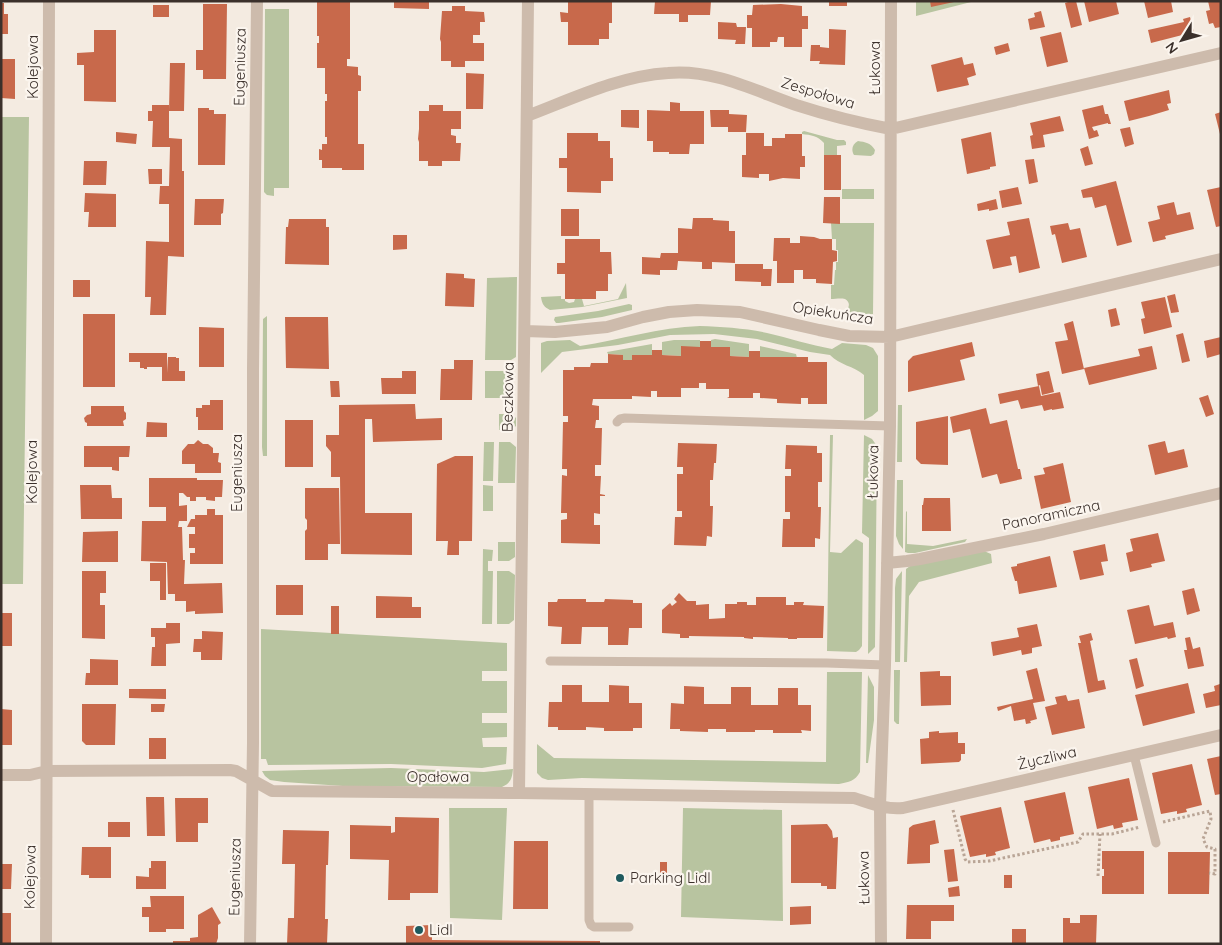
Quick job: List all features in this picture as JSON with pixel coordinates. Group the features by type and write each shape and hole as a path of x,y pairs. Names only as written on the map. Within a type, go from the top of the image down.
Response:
{"street":[{"name":"Kolejowa","path":"46,944 50,1"},
{"name":"Eugeniusza","path":"250,944 253,780 253,369 257,1"},
{"name":"Beczkowa","path":"519,793 528,1"},
{"name":"Łukowa","path":"881,944 880,806 890,426 892,1"},
{"name":"Zespołowa","path":"527,116 614,83 668,72 719,77 797,105 852,121 891,129 1221,54"},
{"name":"Opiekuńcza","path":"525,331 555,332 607,327 669,312 697,310 740,312 842,334 890,337 1221,259"},
{"name":"Panoramiczna","path":"887,562 914,560 1034,536 1221,493"},
{"name":"Życzliwa","path":"880,806 894,809 903,808 1221,735"},
{"name":"Opałowa","path":"1,776 30,775 47,771 230,770 236,771 272,791 854,798 880,806"}],"lane":[{"path":"617,422 625,418 890,426"},
{"path":"550,661 885,665"},
{"path":"1134,755 1156,843"},
{"path":"589,794 589,920 594,927 629,927"}],"path":[{"path":"953,809 967,862 989,861 1078,842 1082,834 1112,834 1210,811 1211,819 1203,839 1207,847 1215,849 1216,874 1209,873"},
{"path":"1098,876 1100,834"}],"green space":[{"path":"916,1 975,1 916,16"},
{"path":"265,9 289,9 289,188 274,188 274,196 267,195 264,192"},
{"path":"1,117 29,117 23,584 1,584"},
{"path":"804,131 837,140 844,140 846,145 837,146 837,155 824,155 824,143 814,136 802,134"},
{"path":"858,141 872,146 875,150 874,154 871,156 854,155 853,147"},
{"path":"842,189 874,189 874,199 842,199"},
{"path":"831,223 874,223 873,314 842,313 846,311 849,303 845,299 831,299 831,285 834,285 838,250 836,250 836,239 832,239"},
{"path":"517,277 516,357 511,360 485,360 487,278"},
{"path":"626,283 627,298 582,307 550,310 546,308 541,299 541,297 561,296 561,299 565,299 569,303 574,302 575,299 582,299 584,306 618,299"},
{"path":"629,304 632,305 632,310 602,317 559,323 556,323 554,320 555,317 598,311"},
{"path":"267,316 267,456 263,456 263,319"},
{"path":"700,326 759,331 832,349 842,343 866,345 873,348 878,356 878,411 864,420 864,375 830,355 757,339 714,334 670,335 618,345 562,352 541,373 541,343 547,341 570,340 580,346 655,331"},
{"path":"700,340 700,347 681,347 681,356 662,355 662,342"},
{"path":"711,340 749,344 749,357 730,356 730,347 711,347"},
{"path":"652,344 652,355 633,355 632,360 623,360 623,355 608,354 607,352"},
{"path":"760,346 796,354 797,358 760,357"},
{"path":"485,371 508,371 508,398 485,398"},
{"path":"898,405 902,405 902,462 897,462"},
{"path":"499,414 511,414 516,418 516,426 511,430 499,430"},
{"path":"830,435 833,435 830,552 841,553 856,539 863,543 862,646 856,652 827,651"},
{"path":"864,435 872,439 877,446 875,647 868,654 869,538 862,533"},
{"path":"484,442 494,442 493,481 483,481"},
{"path":"499,442 510,442 516,447 515,483 498,483"},
{"path":"897,480 903,480 903,549 896,536"},
{"path":"483,485 493,486 493,511 483,511"},
{"path":"906,511 907,544 933,546 967,539 965,542 915,553 905,552"},
{"path":"498,542 515,542 515,557 509,561 498,561"},
{"path":"483,549 493,550 492,561 488,561 488,571 493,571 492,624 482,624"},
{"path":"984,551 991,554 992,563 919,582 909,596 907,662 904,662 906,569 910,566"},
{"path":"497,571 509,571 515,575 514,620 509,624 497,624"},
{"path":"902,571 900,662 895,662 895,588 896,579"},
{"path":"261,629 507,643 507,671 482,671 482,681 507,681 507,713 482,713 482,723 507,723 507,737 482,738 483,747 507,747 506,764 482,768 391,764 268,765 266,759 261,759"},
{"path":"894,670 900,670 899,724 894,721"},
{"path":"827,672 862,672 860,772 849,782 839,784 582,778 548,780 542,778 537,773 537,744 554,758 826,762"},
{"path":"868,675 874,687 874,720 868,763 866,763"},
{"path":"391,768 484,772 513,769 511,780 502,787 343,786 270,780 262,771"},
{"path":"449,808 507,808 502,920 450,918"},
{"path":"683,808 782,810 783,921 681,917"}],"building":[{"path":"317,1 350,1 350,59 347,59 347,66 358,67 358,75 361,76 361,91 358,91 358,144 364,144 364,170 322,168 322,160 319,160 319,149 322,150 322,144 327,144 327,137 325,137 325,101 327,101 327,94 325,94 325,68 317,68 317,43 319,43 319,36 317,36"},
{"path":"394,1 429,1 429,9 394,8"},
{"path":"568,1 612,2 612,23 609,23 609,39 599,39 599,45 568,45 568,22 561,22 560,12 568,13"},
{"path":"655,1 711,1 710,15 688,15 688,22 679,22 679,14 654,14"},
{"path":"829,1 847,1 847,6 829,6"},
{"path":"930,1 954,1 954,2 931,7"},
{"path":"1076,1 1082,25 1071,28 1065,3"},
{"path":"1084,1 1116,1 1119,14 1089,22"},
{"path":"1144,1 1171,1 1173,12 1148,18"},
{"path":"1208,1 1221,1 1221,27 1215,28 1213,23 1209,24 1206,11 1210,10"},
{"path":"1,3 4,3 4,14 8,14 8,34 1,34"},
{"path":"203,4 227,4 226,79 203,79 203,70 196,70 196,50 203,50"},
{"path":"781,4 802,6 802,16 808,16 808,29 802,29 802,47 784,47 784,37 778,37 777,42 770,42 770,47 752,47 752,28 747,28 747,15 752,15 753,5"},
{"path":"153,5 169,5 169,17 153,17"},
{"path":"452,6 465,6 465,11 484,12 485,22 480,22 480,35 473,35 473,43 484,43 484,61 465,61 465,67 451,67 451,61 441,61 442,11 452,11"},
{"path":"1041,11 1045,27 1030,30 1028,19 1035,17 1034,13"},
{"path":"1190,17 1194,32 1151,43 1148,30 1184,22 1183,19"},
{"path":"718,22 736,23 737,27 746,27 745,44 735,44 736,40 718,39"},
{"path":"829,29 846,30 845,65 819,64 820,61 810,61 811,45 829,48"},
{"path":"94,30 116,30 116,102 84,101 84,65 77,65 77,53 94,52"},
{"path":"1061,32 1068,62 1047,67 1040,37"},
{"path":"1008,43 1010,51 996,55 994,47"},
{"path":"962,57 964,65 973,63 976,75 967,78 969,85 937,92 931,65"},
{"path":"1,59 15,59 15,99 1,98"},
{"path":"170,63 185,63 184,111 169,111"},
{"path":"466,73 484,74 483,109 466,109"},
{"path":"1169,90 1171,103 1167,104 1169,110 1129,121 1124,101"},
{"path":"670,102 680,103 680,111 704,111 704,144 690,144 689,154 653,152 653,141 647,141 647,110 670,111"},
{"path":"152,105 169,105 169,138 182,139 184,257 168,256 166,315 150,315 151,297 145,297 146,241 169,242 169,204 159,204 160,186 169,186 170,147 152,147 153,121 148,121 148,111 152,111"},
{"path":"429,105 443,105 443,111 461,111 461,129 451,129 451,135 456,136 456,143 461,143 460,161 442,161 442,166 428,166 428,161 419,161 419,111 429,111"},
{"path":"1103,105 1105,114 1108,114 1111,124 1092,127 1094,131 1097,130 1099,136 1089,139 1082,110"},
{"path":"198,108 209,108 209,110 214,110 214,114 226,114 225,165 198,165"},
{"path":"621,110 639,110 639,128 621,127"},
{"path":"710,110 729,110 729,114 747,115 746,132 728,132 728,127 711,127"},
{"path":"1221,112 1221,133 1220,134 1215,114"},
{"path":"1060,116 1064,131 1043,135 1045,147 1032,149 1030,136 1033,135 1030,123"},
{"path":"1130,127 1134,144 1125,147 1120,129"},
{"path":"116,132 137,134 136,144 116,142"},
{"path":"991,132 996,166 967,174 961,139"},
{"path":"567,133 598,133 598,141 610,141 610,158 613,158 613,181 601,181 601,193 567,192 567,168 559,168 559,158 567,158"},
{"path":"746,133 764,133 764,146 772,146 772,138 785,138 785,134 802,134 802,156 805,156 805,167 800,167 800,179 783,178 769,181 769,174 759,174 759,178 742,177 742,155 746,155"},
{"path":"1088,146 1093,164 1085,166 1080,149"},
{"path":"824,155 841,155 841,190 824,190"},
{"path":"1034,159 1038,182 1029,184 1025,160"},
{"path":"84,161 107,161 106,185 83,185"},
{"path":"148,169 162,169 162,184 149,184"},
{"path":"1116,181 1132,242 1117,246 1106,205 1095,208 1092,197 1083,198 1081,190"},
{"path":"1018,187 1022,204 1002,208 999,191"},
{"path":"1221,187 1221,226 1216,227 1207,190"},
{"path":"85,193 116,194 116,227 88,227 89,212 84,212"},
{"path":"824,197 840,197 840,224 823,223"},
{"path":"195,199 224,199 221,225 194,225"},
{"path":"996,199 998,209 978,211 977,204"},
{"path":"1174,202 1177,215 1190,212 1194,229 1165,236 1166,239 1153,242 1148,222 1160,219 1157,206"},
{"path":"561,209 579,209 579,236 561,236"},
{"path":"693,218 713,218 713,220 729,221 729,231 735,231 735,263 712,262 712,269 702,269 702,262 678,261 677,270 660,270 660,275 642,274 642,257 660,258 661,253 678,253 678,228 692,229"},
{"path":"1029,218 1040,268 1019,273 1016,256 1010,257 1012,265 993,269 986,240 1010,235 1007,222"},
{"path":"289,219 326,219 326,227 329,227 329,265 285,264 286,227 288,227"},
{"path":"1068,223 1070,230 1080,228 1087,257 1062,263 1055,234 1052,235 1050,226"},
{"path":"393,235 407,235 407,249 393,250"},
{"path":"800,236 832,239 832,250 837,251 837,261 833,262 832,284 816,283 816,279 803,279 803,270 794,270 794,283 777,283 777,261 773,261 774,238 790,238 790,243 800,243"},
{"path":"565,239 600,239 600,252 611,252 612,274 608,274 608,291 596,291 596,299 565,299 565,274 557,274 557,263 565,263"},
{"path":"735,264 763,264 763,269 772,269 771,286 761,286 761,282 735,281"},
{"path":"446,273 464,274 464,278 475,279 474,307 445,306"},
{"path":"73,280 90,280 90,297 73,297"},
{"path":"1175,294 1179,312 1171,313 1167,296"},
{"path":"1165,297 1172,327 1144,334 1141,319 1145,318 1141,302"},
{"path":"1116,308 1120,325 1111,327 1108,310"},
{"path":"83,314 115,314 115,387 83,387"},
{"path":"285,317 328,317 329,369 286,368"},
{"path":"1073,321 1084,369 1062,374 1055,342 1068,340 1064,324"},
{"path":"199,327 224,328 224,367 199,367"},
{"path":"1183,333 1190,361 1182,363 1176,335"},
{"path":"1221,337 1221,354 1207,358 1204,341"},
{"path":"700,341 711,341 711,347 730,347 730,356 749,357 749,351 760,351 760,357 808,357 808,362 827,362 827,404 808,404 808,398 801,398 801,404 777,403 777,399 760,398 760,393 753,393 753,398 727,398 729,397 729,389 706,389 706,383 699,383 699,388 681,388 681,397 657,397 657,391 651,391 651,397 632,396 632,399 593,399 592,405 599,406 599,420 596,420 595,428 602,428 601,465 595,465 595,476 601,476 600,494 605,496 600,496 600,514 594,513 594,525 600,525 600,544 561,543 561,520 567,519 567,513 561,513 562,475 567,476 567,469 562,469 563,422 568,422 568,416 563,416 563,370 574,370 574,367 590,367 591,363 608,363 608,354 623,355 623,360 632,360 632,355 652,355 652,350 662,350 662,355 681,356 681,346 700,347"},
{"path":"972,342 975,356 960,360 965,380 908,392 908,361 913,356"},
{"path":"1152,346 1157,369 1089,385 1084,368 1140,356 1138,349"},
{"path":"129,353 167,353 167,373 168,357 179,358 179,371 185,371 185,381 162,381 162,367 140,368 140,362 129,362"},
{"path":"454,360 473,360 472,400 440,400 441,369 454,369"},
{"path":"402,371 416,371 416,394 382,394 381,378 402,378"},
{"path":"1049,371 1054,392 1042,395 1036,374"},
{"path":"330,381 339,381 340,397 331,397"},
{"path":"1039,386 1041,396 1060,392 1064,408 1044,411 1042,405 1021,409 1018,400 1000,404 998,394"},
{"path":"1208,395 1214,414 1206,417 1199,398"},
{"path":"210,400 223,400 223,430 198,430 196,408 202,408 202,405 210,405"},
{"path":"415,404 416,419 442,418 442,440 373,442 372,419 365,419 365,513 412,513 412,555 341,554 340,477 331,477 331,452 326,446 326,435 339,435 339,405"},
{"path":"91,406 124,406 126,419 123,421 124,426 87,426 84,418 91,414"},
{"path":"986,408 990,424 1007,420 1022,479 1000,484 997,474 982,478 970,429 953,433 950,417"},
{"path":"948,416 948,465 921,464 916,459 916,422"},
{"path":"285,420 313,420 313,467 285,467"},
{"path":"147,422 167,423 167,437 146,437"},
{"path":"198,440 213,448 213,453 219,453 218,462 221,463 221,473 195,473 195,464 182,464 182,451 188,444 194,444"},
{"path":"1165,441 1168,453 1184,449 1188,467 1155,475 1148,445"},
{"path":"678,443 717,444 713,480 710,480 710,506 713,506 712,537 707,536 706,546 674,545 675,517 682,517 682,511 677,511 677,474 683,474 683,467 677,467"},
{"path":"786,445 817,446 817,453 822,453 822,482 818,482 818,507 821,507 820,539 815,538 815,547 782,547 783,519 790,519 790,512 785,512 785,476 791,476 791,469 785,469"},
{"path":"84,446 130,446 129,457 119,457 119,471 112,470 112,467 84,467"},
{"path":"455,456 473,456 472,541 459,541 459,555 447,555 448,541 436,541 437,464"},
{"path":"1063,463 1071,502 1041,509 1034,476 1045,474 1043,468"},
{"path":"149,478 223,480 222,497 215,497 215,501 206,500 206,497 196,497 196,501 190,501 190,497 179,493 179,506 187,505 187,521 179,521 178,527 182,527 183,560 185,560 184,584 222,583 223,613 195,614 195,611 186,612 186,601 175,601 175,594 168,594 167,562 141,561 142,521 166,521 166,507 149,507"},
{"path":"80,485 111,485 112,498 122,498 122,519 81,519"},
{"path":"305,488 339,488 340,544 328,544 328,560 305,560 307,520 305,518"},
{"path":"924,498 950,498 951,531 922,531 922,505"},
{"path":"207,509 215,509 215,515 223,515 223,564 190,564 190,553 195,553 195,548 189,548 189,534 195,534 195,527 187,527 191,519 195,519 195,515 207,515"},
{"path":"118,531 118,562 82,562 83,532"},
{"path":"1158,533 1165,561 1151,564 1152,567 1130,572 1126,553 1133,551 1130,539"},
{"path":"1105,544 1108,561 1101,562 1104,575 1080,580 1073,551"},
{"path":"1050,556 1057,587 1019,594 1017,581 1015,581 1011,567"},
{"path":"150,563 166,563 166,600 160,600 160,581 150,581"},
{"path":"82,571 106,571 106,593 100,593 100,605 105,605 105,639 82,638"},
{"path":"276,585 303,585 303,615 276,615"},
{"path":"1194,588 1200,611 1187,615 1182,591"},
{"path":"679,593 687,601 696,601 696,605 709,604 709,619 725,618 725,604 747,602 747,605 756,605 756,597 786,597 786,605 794,605 794,602 804,602 803,605 824,606 823,638 753,637 753,639 744,637 689,636 689,638 680,638 680,634 662,633 662,610 670,603 672,606 677,602 674,599"},
{"path":"376,596 412,597 412,607 421,607 421,618 376,618"},
{"path":"558,599 586,599 586,602 604,602 605,599 633,600 633,603 642,603 642,628 629,628 628,645 608,645 608,627 582,627 581,644 561,644 562,627 548,626 548,602 557,602"},
{"path":"1149,605 1154,626 1173,622 1176,637 1168,639 1167,637 1135,644 1127,610"},
{"path":"331,606 339,606 339,634 331,634"},
{"path":"1,613 12,613 12,646 1,646"},
{"path":"166,623 180,623 180,643 166,644 166,666 151,666 152,647 155,647 155,637 151,637 151,628 166,628"},
{"path":"1037,624 1042,646 1032,648 1032,653 1022,655 1021,650 993,656 991,642 1019,637 1017,628"},
{"path":"202,631 223,632 222,660 201,660 201,652 193,652 194,639 202,639"},
{"path":"1091,633 1093,640 1090,641 1098,681 1104,680 1106,689 1088,693 1078,643 1081,643 1079,636"},
{"path":"1190,637 1193,649 1200,647 1204,666 1188,669 1184,650 1187,650 1185,638"},
{"path":"1137,658 1144,686 1136,689 1129,660"},
{"path":"90,659 118,660 118,685 85,685 86,673 90,673"},
{"path":"1037,668 1045,701 1033,703 1037,719 1026,724 1025,719 1014,721 1011,706 998,711 997,707 1033,699 1026,671"},
{"path":"940,671 940,676 951,676 951,705 921,706 920,672"},
{"path":"1188,683 1195,713 1143,726 1135,695"},
{"path":"1220,684 1221,705 1206,708 1203,694 1215,691 1214,686"},
{"path":"562,685 582,685 582,702 609,702 609,685 629,686 629,703 642,703 642,728 633,728 633,731 604,731 604,728 586,727 586,730 558,730 558,727 548,727 549,702 562,702"},
{"path":"684,686 704,687 704,704 731,704 731,687 751,687 751,705 778,705 778,688 798,688 798,705 811,705 811,731 801,730 802,733 773,733 773,730 726,732 726,729 708,729 708,732 670,729 671,703 684,704"},
{"path":"129,689 166,689 166,699 129,698"},
{"path":"1066,695 1068,701 1079,699 1085,728 1052,735 1045,707 1057,704 1055,697"},
{"path":"82,704 116,704 115,745 86,745 82,741"},
{"path":"151,704 165,704 164,712 151,712"},
{"path":"1,709 12,710 12,745 1,745"},
{"path":"939,731 939,733 958,732 958,743 965,743 965,754 961,754 959,762 921,764 920,739 929,738 929,732"},
{"path":"149,738 166,738 166,759 149,759"},
{"path":"1221,756 1221,794 1215,795 1207,759"},
{"path":"1192,764 1202,805 1186,809 1187,812 1177,814 1177,811 1161,814 1152,773"},
{"path":"1129,778 1138,820 1122,823 1123,827 1114,829 1113,825 1097,829 1088,787"},
{"path":"1065,792 1074,834 1060,837 1060,840 1051,842 1050,839 1034,843 1024,801"},
{"path":"146,797 164,797 165,836 147,836"},
{"path":"175,798 208,798 208,823 198,823 198,842 176,842"},
{"path":"1001,807 1010,848 995,852 996,855 986,857 986,854 970,857 960,816"},
{"path":"395,817 439,818 438,893 410,893 410,900 388,900 389,860 350,859 350,825 391,826 391,833 395,832"},
{"path":"935,820 939,843 930,845 930,863 907,864 909,828 913,825"},
{"path":"108,822 130,822 130,837 108,837"},
{"path":"827,824 832,831 833,838 838,837 836,889 827,889 827,886 821,886 821,883 791,883 791,825"},
{"path":"283,830 329,831 325,919 328,919 327,944 287,944 288,918 294,918 295,864 282,864"},
{"path":"514,841 548,841 548,909 513,909"},
{"path":"82,847 111,847 111,878 89,878 89,875 81,875"},
{"path":"954,849 958,881 948,882 944,850"},
{"path":"1102,851 1144,851 1144,894 1102,894 1104,869 1102,869"},
{"path":"1168,852 1210,852 1209,894 1168,894"},
{"path":"151,861 166,861 166,889 136,889 136,876 149,877"},
{"path":"660,862 667,862 667,874 660,874"},
{"path":"1,864 12,864 11,889 1,889"},
{"path":"1004,875 1012,875 1012,888 1004,888"},
{"path":"959,886 960,896 949,897 948,888"},
{"path":"150,896 184,896 184,929 166,929 166,932 149,932 149,917 142,917 142,907 151,907"},
{"path":"907,905 954,905 954,921 931,921 931,939 906,939"},
{"path":"811,906 811,924 790,925 790,907"},
{"path":"212,907 221,923 218,925 216,944 173,944 173,941 190,941 190,938 198,937 198,915"},
{"path":"1,913 11,913 11,944 1,944"},
{"path":"1080,915 1097,915 1096,944 1063,944 1063,918 1070,918 1070,923 1080,923"},
{"name":"Lidl","path":"432,925 432,940 600,941 600,944 406,944 406,926"},
{"path":"1012,929 1026,929 1026,944 1012,944"}],"place":[{"name":"Parking Lidl","path":"620,878"},
{"name":"Lidl","path":"419,930"}]}
